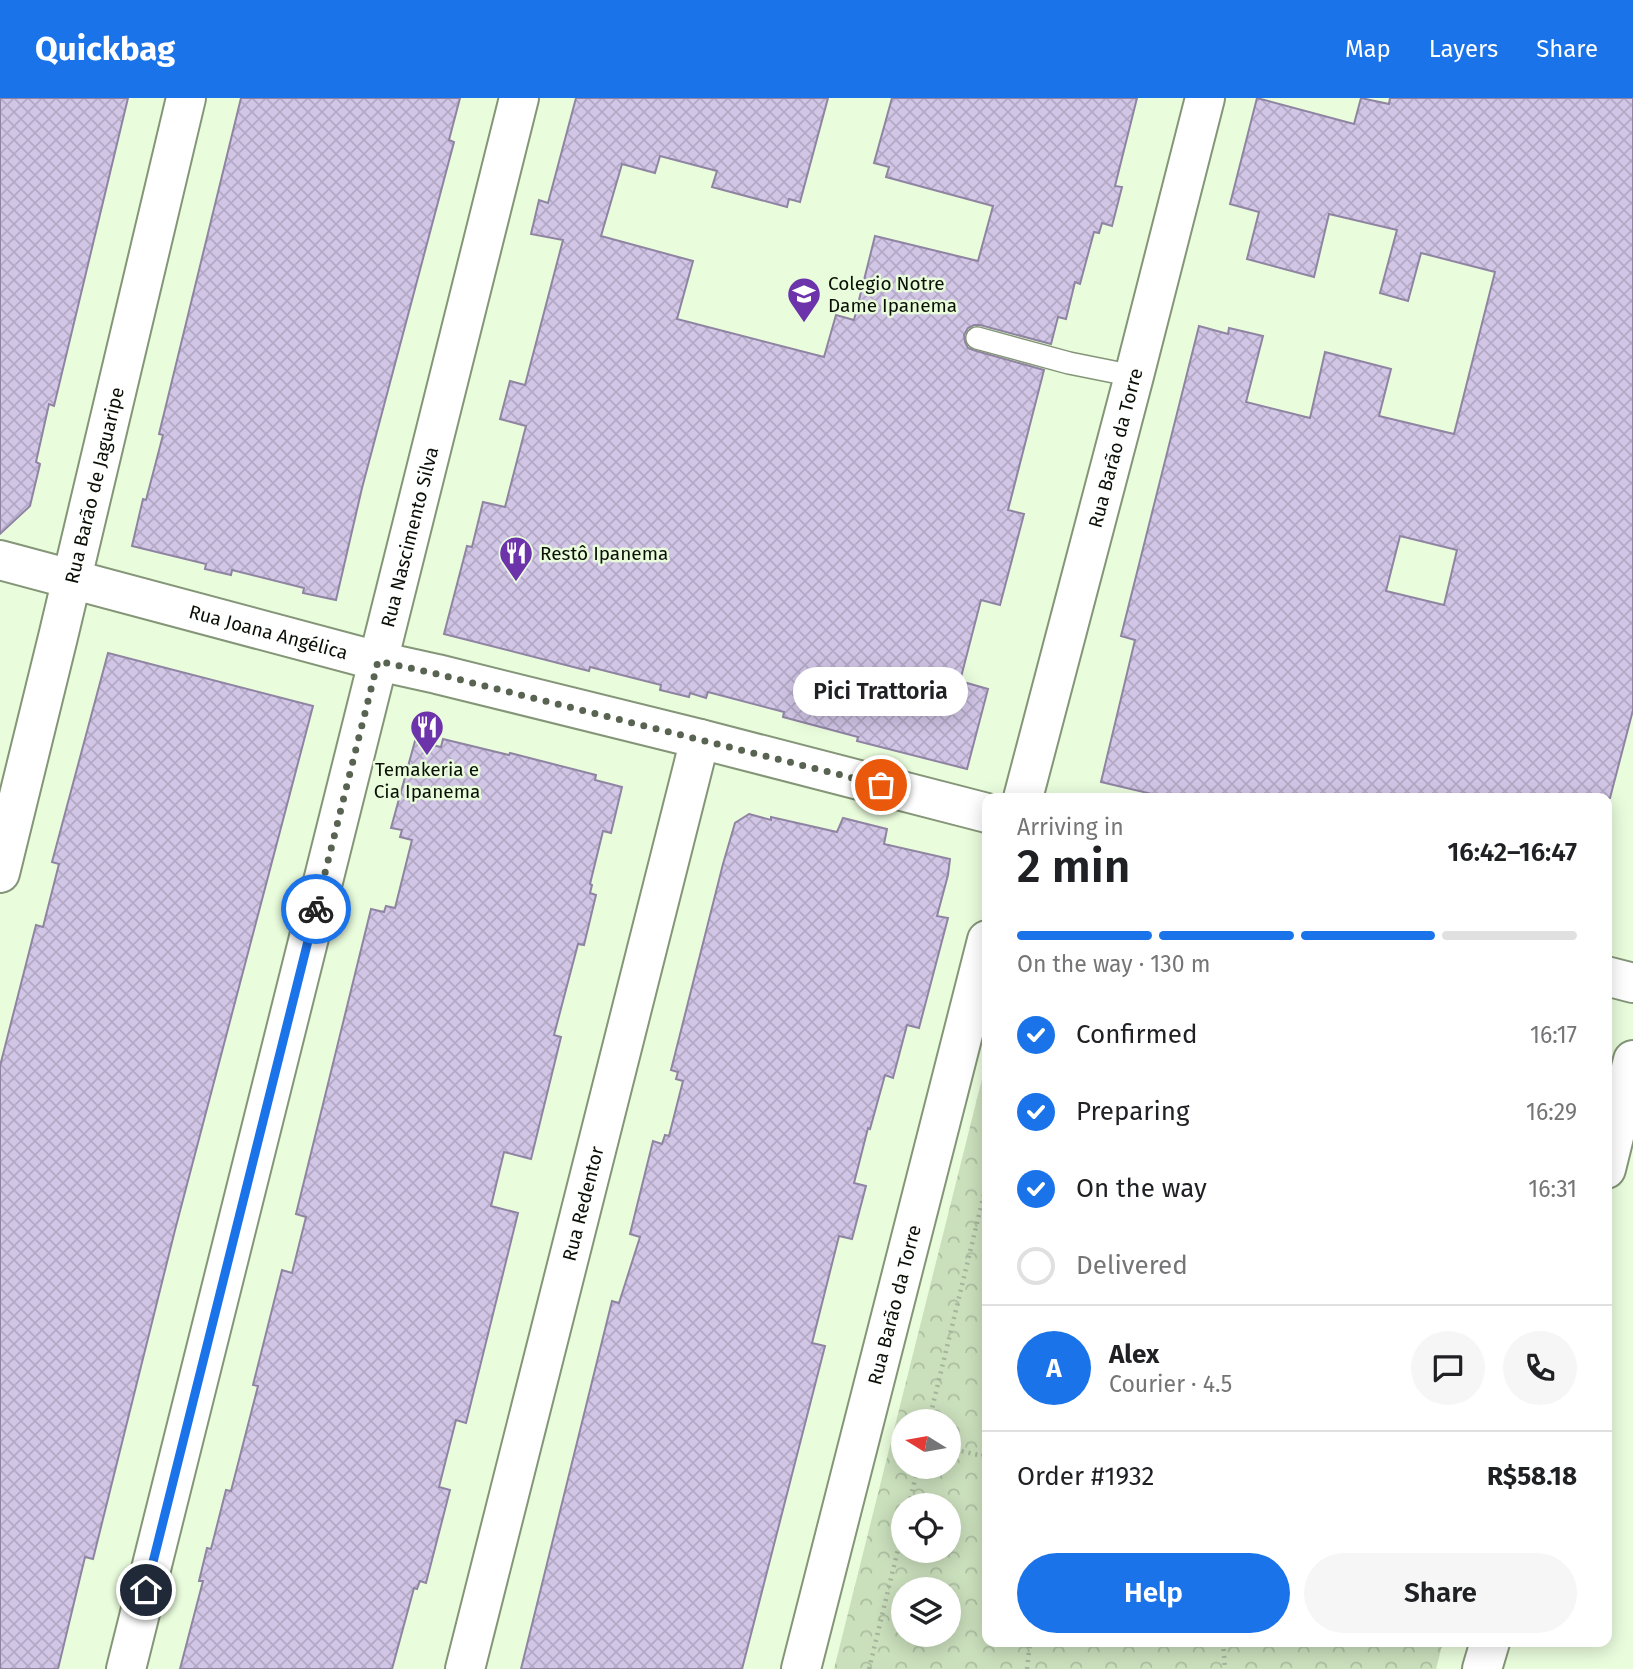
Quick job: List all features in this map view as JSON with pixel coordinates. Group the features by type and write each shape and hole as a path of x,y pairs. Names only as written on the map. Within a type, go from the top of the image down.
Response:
{"street":[{"name":"Rua Barão de Jaguaripe","path":"0,873 186,98"},
{"name":"Rua Nascimento Silva","path":"126,1669 519,98"},
{"name":"Rua Barão da Torre","path":"1024,793 1205,98"},
{"name":"Rua Joana Angélica","path":"0,560 378,661 700,739 982,812"},
{"name":"Rua Redentor","path":"465,1669 700,739"},
{"name":"Rua Barão da Torre","path":"801,1669 982,960"},
{"path":"1612,978 1633,983"},
{"path":"1612,1145 1633,1060"},
{"path":"1482,1669 1489,1647"}],"lane":[{"path":"977,338 1069,363 1134,376"}],"path":[{"path":"932,1409 982,1203"},
{"path":"961,1451 982,1456"},
{"path":"869,1669 895,1563"},
{"path":"1027,1669 1029,1647"},
{"path":"1223,1647 1224,1669"}],"green space":[{"path":"982,1079 982,1647 1442,1647 1436,1669 834,1669 891,1442 891,1479 961,1479 961,1409 899,1409"}],"building":[{"path":"0,98 128,98 54,406 49,404 36,462 40,464 30,506 0,534"},
{"path":"241,98 460,98 449,140 454,142 362,488 336,600 303,593 304,588 232,570 231,575 205,569 206,564 132,546 163,435 159,434"},
{"path":"576,98 828,98 800,202 789,199 787,207 712,187 717,171 660,156 655,173 622,164 601,236 693,261 677,319 824,357 836,315 854,320 875,236 978,261 993,206 886,177 889,167 874,163 892,98 1137,98 1115,186 1122,187 1112,226 1102,223 1099,233 1094,232 1080,284 1075,282 1066,319 1058,317 1051,344 980,325 968,328 964,335 968,348 1044,370 1008,510 1024,514 1000,605 981,600 960,681 988,689 967,769 857,741 858,737 783,717 784,712 708,692 706,698 690,693 689,697 660,690 661,685 590,667 589,671 444,634 467,546 472,547 483,502 505,507 526,426 500,419 510,381 525,385 563,240 531,234 539,200 548,203"},
{"path":"1257,98 1354,124 1361,98 1389,104 1390,98 1633,98 1633,710 1611,793 1148,793 1101,782 1135,640 1121,636 1199,326 1228,334 1229,328 1263,336 1246,402 1310,418 1325,352 1391,369 1379,416 1454,434 1495,272 1421,253 1408,301 1380,293 1397,230 1329,214 1314,277 1247,259 1259,212 1230,204","holes":["1400,536 1457,550 1444,605 1386,591"]},
{"path":"108,653 313,706 175,1230 93,1559 85,1557 58,1669 0,1669 0,1066 36,925 43,927 59,864 52,862"},
{"path":"443,739 596,775 595,780 622,787 611,833 603,831 590,884 590,893 596,895 584,945 578,944 554,1035 561,1037 531,1159 504,1152 491,1206 518,1213 466,1423 456,1420 439,1487 450,1490 426,1583 420,1581 417,1589 414,1588 392,1669 180,1669 203,1581 199,1581 207,1548 211,1549 226,1490 231,1491 258,1386 253,1385 282,1270 292,1273 306,1217 296,1214 371,909 384,912 386,906 395,908 412,840 400,837 402,830 391,828 415,741 441,747"},
{"path":"749,814 837,832 843,818 887,829 884,844 950,859 937,916 948,918 919,1028 907,1025 893,1078 885,1075 870,1129 868,1128 854,1183 866,1186 852,1239 839,1236 812,1343 825,1346 742,1669 521,1669 612,1301 619,1303 640,1237 630,1234 653,1141 662,1144 665,1135 669,1136 683,1081 676,1079 678,1072 671,1070 723,864 735,823"}],"way so far":[{"path":"316,909 378,661 881,785"}],"place":[{"name":"Colegio Notre Dame Ipanema","path":"804,324"},
{"name":"Restô Ipanema","path":"516,583"},
{"name":"Temakeria e Cia Ipanema","path":"427,757"},
{"name":"Pici Trattoria","path":"881,785"}],"route":[{"path":"146,1590 316,909"}]}
